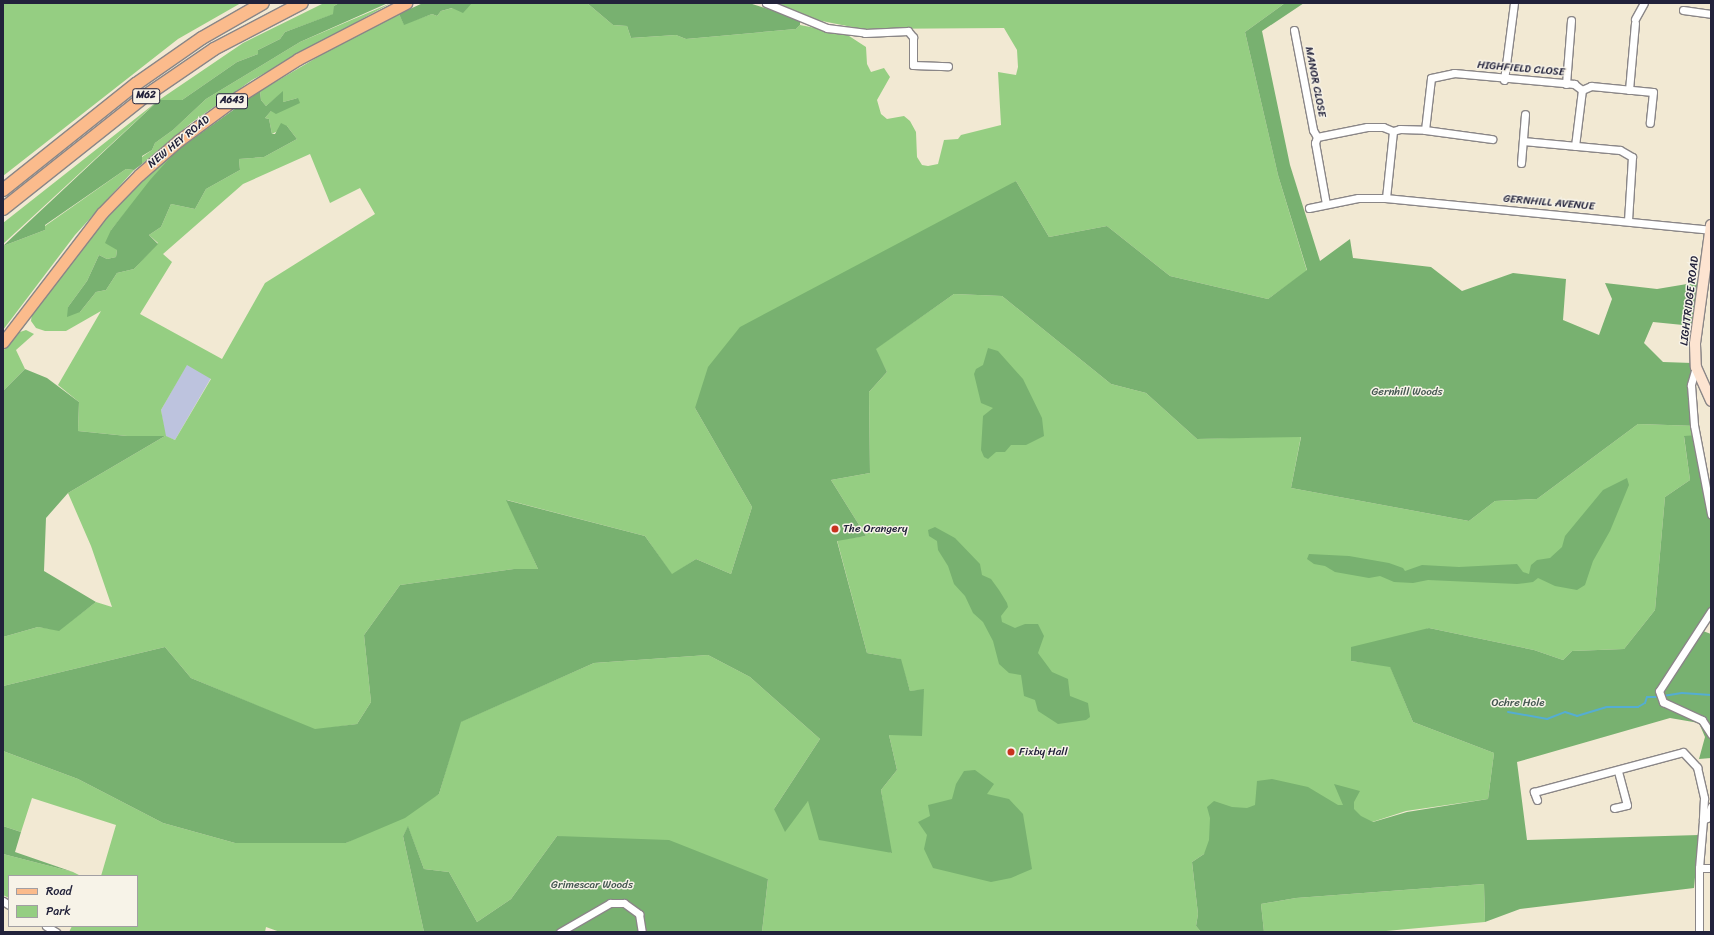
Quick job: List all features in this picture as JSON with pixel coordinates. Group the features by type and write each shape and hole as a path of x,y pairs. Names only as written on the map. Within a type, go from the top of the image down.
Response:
{"highway":[{"name":"M62","path":"3,190 136,84 202,38 263,3"},
{"name":"M62","path":"3,209 144,97 208,53 302,3"}],"main road":[{"name":"NEW HEY ROAD","path":"3,342 102,213 139,175 178,141 238,97 298,59 406,3"}],"street":[{"path":"766,3 827,28 865,33 908,31 913,37 913,65 948,66"},
{"path":"1504,80 1514,3"},
{"path":"1629,90 1635,21 1644,3"},
{"path":"1683,10 1711,14"},
{"path":"1566,84 1571,20"},
{"name":"MANOR CLOSE","path":"1294,30 1313,130 1317,137 1314,143 1326,204"},
{"name":"HIGHFIELD CLOSE","path":"1425,130 1431,78 1454,73 1504,80 1574,84 1582,90 1591,86 1653,92 1650,123"},
{"path":"1575,146 1582,90"},
{"path":"1520,163 1525,114"},
{"path":"1317,137 1367,127 1383,127 1393,131 1400,129 1425,130 1492,139"},
{"path":"1386,198 1393,131"},
{"path":"1523,141 1620,150 1632,157 1628,221"},
{"name":"GERNHILL AVENUE","path":"1309,208 1358,198 1386,198 1711,230"},
{"name":"LIGHTRIDGE ROAD","path":"1711,225 1695,344 1696,367 1711,401"},
{"path":"1696,367 1691,385 1694,425 1711,514"},
{"path":"1711,610 1659,691 1663,702 1702,720 1711,734"},
{"path":"1537,800 1534,792 1618,771 1683,752 1697,767 1704,798 1699,868 1699,932"},
{"path":"1614,808 1630,804 1618,771"},
{"path":"1703,820 1707,818 1711,807"},
{"path":"1699,868 1711,868"},
{"path":"560,932 610,903 624,903 639,914 642,932"}],"shaded area":[{"path":"187,364 211,378 175,440 165,436 161,410"}],"green space":[{"path":"3,3 241,3 178,39 3,176"},
{"path":"324,3 339,3 334,6 334,14 285,32 280,39 258,50 258,54 237,62 182,100 159,100 243,43"},
{"path":"339,3 388,3 300,42 206,99 173,130 155,143 152,150 142,156 142,164 134,170 126,169 45,225 45,230 3,246 159,100 182,100 237,62 258,54 258,50 280,39 285,32 333,14 334,6"},
{"path":"391,3 252,80 191,123 142,164 142,157 152,150 155,143 173,130 206,99 300,42"},
{"path":"423,3 472,3 463,13 452,8 441,11 437,16 432,14 404,25 399,14"},
{"path":"472,3 587,3 613,25 627,26 631,38 676,35 686,39 796,29 800,25 846,34 866,47 867,64 871,72 884,68 890,77 877,100 881,114 887,119 904,116 910,121 916,132 917,157 922,165 928,166 938,164 944,140 958,139 961,135 1001,125 998,72 1016,75 1018,67 1017,50 1004,28 862,29 817,20 777,3 1285,3 1245,32 1278,175 1307,271 1268,299 1170,276 1107,226 1049,237 1016,181 695,408 752,507 731,574 696,559 672,575 645,536 507,500 538,569 514,569 400,585 364,635 371,702 357,724 315,730 191,678 165,647 3,686 3,637 38,627 59,630 96,602 112,607 91,546 68,493 165,436 127,436 78,431 79,402 58,385 101,311 66,331 45,331 36,328 31,321 32,313 100,226 136,187 176,151 111,230 117,250 116,257 107,259 99,255 87,281 68,307 80,312 96,292 106,290 117,273 134,269 158,243 149,235 161,227 171,204 195,209 206,189 240,170 239,159 264,157 297,139 287,126 272,134 269,119 265,118 271,111 298,98 283,102 283,92 266,106 261,100 260,91 350,38 399,14 404,24 432,14 437,16 441,11","holes":["310,154 330,203 360,188 375,214 265,283 222,359 140,314 172,262 163,254 243,184","187,365 211,379 175,440 166,436 161,410"]},
{"path":"587,3 749,3 790,16 800,21 800,25 796,29 686,39 676,35 631,38 627,26 613,25"},
{"name":"Gernhill Woods","path":"1285,3 1304,3 1262,31 1290,165 1320,261 1350,239 1353,258 1431,267 1462,291 1513,273 1566,279 1563,320 1599,335 1612,299 1605,283 1657,289 1699,282 1693,326 1653,322 1644,343 1663,362 1692,363 1697,382 1693,384 1697,426 1638,424 1537,499 1495,501 1469,521 1291,488 1301,437 1197,439 1146,393 1111,384 1002,296 954,294 876,349 887,372 869,392 870,473 831,480 866,536 837,541 867,653 901,659 910,691 924,689 922,736 889,735 897,770 881,790 892,853 819,840 808,801 785,832 774,809 820,739 750,677 708,655 594,663 461,722 439,794 405,818 346,843 235,843 163,823 78,779 3,751 3,686 165,647 191,678 315,729 357,724 371,702 364,635 400,585 514,569 538,569 506,500 645,536 672,574 696,559 731,574 752,507 695,408 708,367 740,327 1016,181 1049,237 1107,226 1170,276 1268,299 1307,270 1278,175 1245,32"},
{"path":"260,91 261,100 266,106 283,91 283,102 298,98 300,103 276,114 271,111 265,118 269,119 272,134 275,134 281,123 287,126 297,139 264,157 239,159 240,170 206,189 195,209 171,204 161,227 149,235 158,244 134,269 117,273 106,290 96,292 80,312 67,317 68,307 87,281 99,255 107,259 116,257 117,250 105,243 111,230 150,180 176,151"},
{"path":"159,100 3,244 3,223"},
{"path":"126,169 134,170 75,235 3,330 3,246 45,230 45,226"},
{"path":"954,294 1002,296 1111,384 1146,393 1197,439 1301,436 1291,488 1469,521 1495,501 1537,499 1638,424 1697,426 1698,435 1684,437 1690,480 1665,497 1655,610 1624,649 1572,651 1563,660 1534,650 1429,628 1351,661 1390,666 1413,722 1494,753 1488,799 1406,811 1323,838 1228,838 1192,862 1198,914 1196,926 1201,932 762,932 768,879 557,836 511,899 477,922 449,872 424,869 408,827 403,836 424,932 280,932 266,927 265,932 69,932 72,927 138,927 138,875 101,875 116,825 32,798 21,832 3,826 3,751 78,779 163,823 235,843 346,843 439,794 460,722 594,663 708,655 750,677 820,739 774,809 808,801 891,853 881,790 897,770 889,735 924,690 910,691 900,659 867,653 837,540 866,536 831,480 870,473 869,392 887,372 875,349"},
{"path":"26,330 34,334 16,350 25,369 3,391 3,351 17,333"},
{"path":"988,348 998,351 1023,379 1042,418 1044,436 1026,445 1011,445 1005,452 996,452 988,459 984,457 981,450 983,416 993,408 981,403 974,374 976,369 983,365"},
{"path":"25,369 47,378 79,402 78,431 127,436 165,436 68,493 46,518 44,571 96,602 59,631 38,627 3,637 3,391"},
{"name":"Ochre Hole","path":"1698,435 1711,499 1711,619 1703,631 1711,634 1711,758 1699,759 1705,737 1699,723 1670,718 1517,762 1527,840 1699,835 1694,888 1520,909 1485,922 1484,884 1296,898 1261,904 1264,932 1201,932 1196,926 1198,914 1192,862 1204,854 1209,840 1210,818 1207,807 1214,801 1232,807 1247,808 1255,805 1257,781 1272,779 1308,787 1338,805 1343,805 1334,784 1360,791 1354,802 1354,809 1361,816 1373,822 1407,812 1488,799 1494,753 1413,722 1390,667 1351,661 1351,647 1429,628 1534,650 1563,660 1572,651 1624,649 1655,610 1665,497 1690,480 1684,436"},
{"path":"1627,478 1629,485 1610,531 1593,561 1585,585 1577,590 1555,586 1538,578 1533,582 1517,584 1428,580 1413,583 1394,582 1380,576 1369,578 1335,572 1325,566 1314,564 1307,559 1309,554 1349,556 1389,563 1403,568 1405,571 1422,565 1459,567 1517,564 1523,572 1529,574 1531,565 1537,560 1550,558 1562,547 1565,536 1603,490"},
{"path":"935,527 955,538 980,564 982,575 991,579 999,590 1008,607 1001,616 1002,622 1015,628 1025,624 1038,624 1044,636 1038,653 1052,672 1068,679 1070,696 1088,703 1090,717 1086,720 1058,724 1038,711 1035,700 1024,696 1021,675 1009,673 999,664 993,641 983,622 973,613 965,596 954,584 948,566 938,550 937,541 929,536 928,530"},
{"path":"975,770 994,784 987,794 1009,799 1023,814 1032,869 1011,878 991,882 933,868 924,849 927,835 918,822 930,816 928,805 952,799 956,784 964,771"},
{"path":"3,826 21,832 15,852 73,872 3,854"},
{"name":"Grimescar Woods","path":"408,826 424,869 449,872 477,922 511,899 557,836 669,840 768,879 762,932 424,932 403,836"},
{"path":"3,854 73,872 79,875 8,875 8,898 3,895"},
{"path":"1484,884 1485,922 1375,932 1264,932 1261,904 1296,898"}],"waterway":[{"path":"1663,696 1682,693 1711,695"},
{"path":"1508,712 1547,719 1565,712 1577,716 1607,707 1638,707 1645,703 1647,697 1659,697"}],"place":[{"name":"The Orangery","path":"835,529"},
{"name":"Fixby Hall","path":"1011,752"}]}
